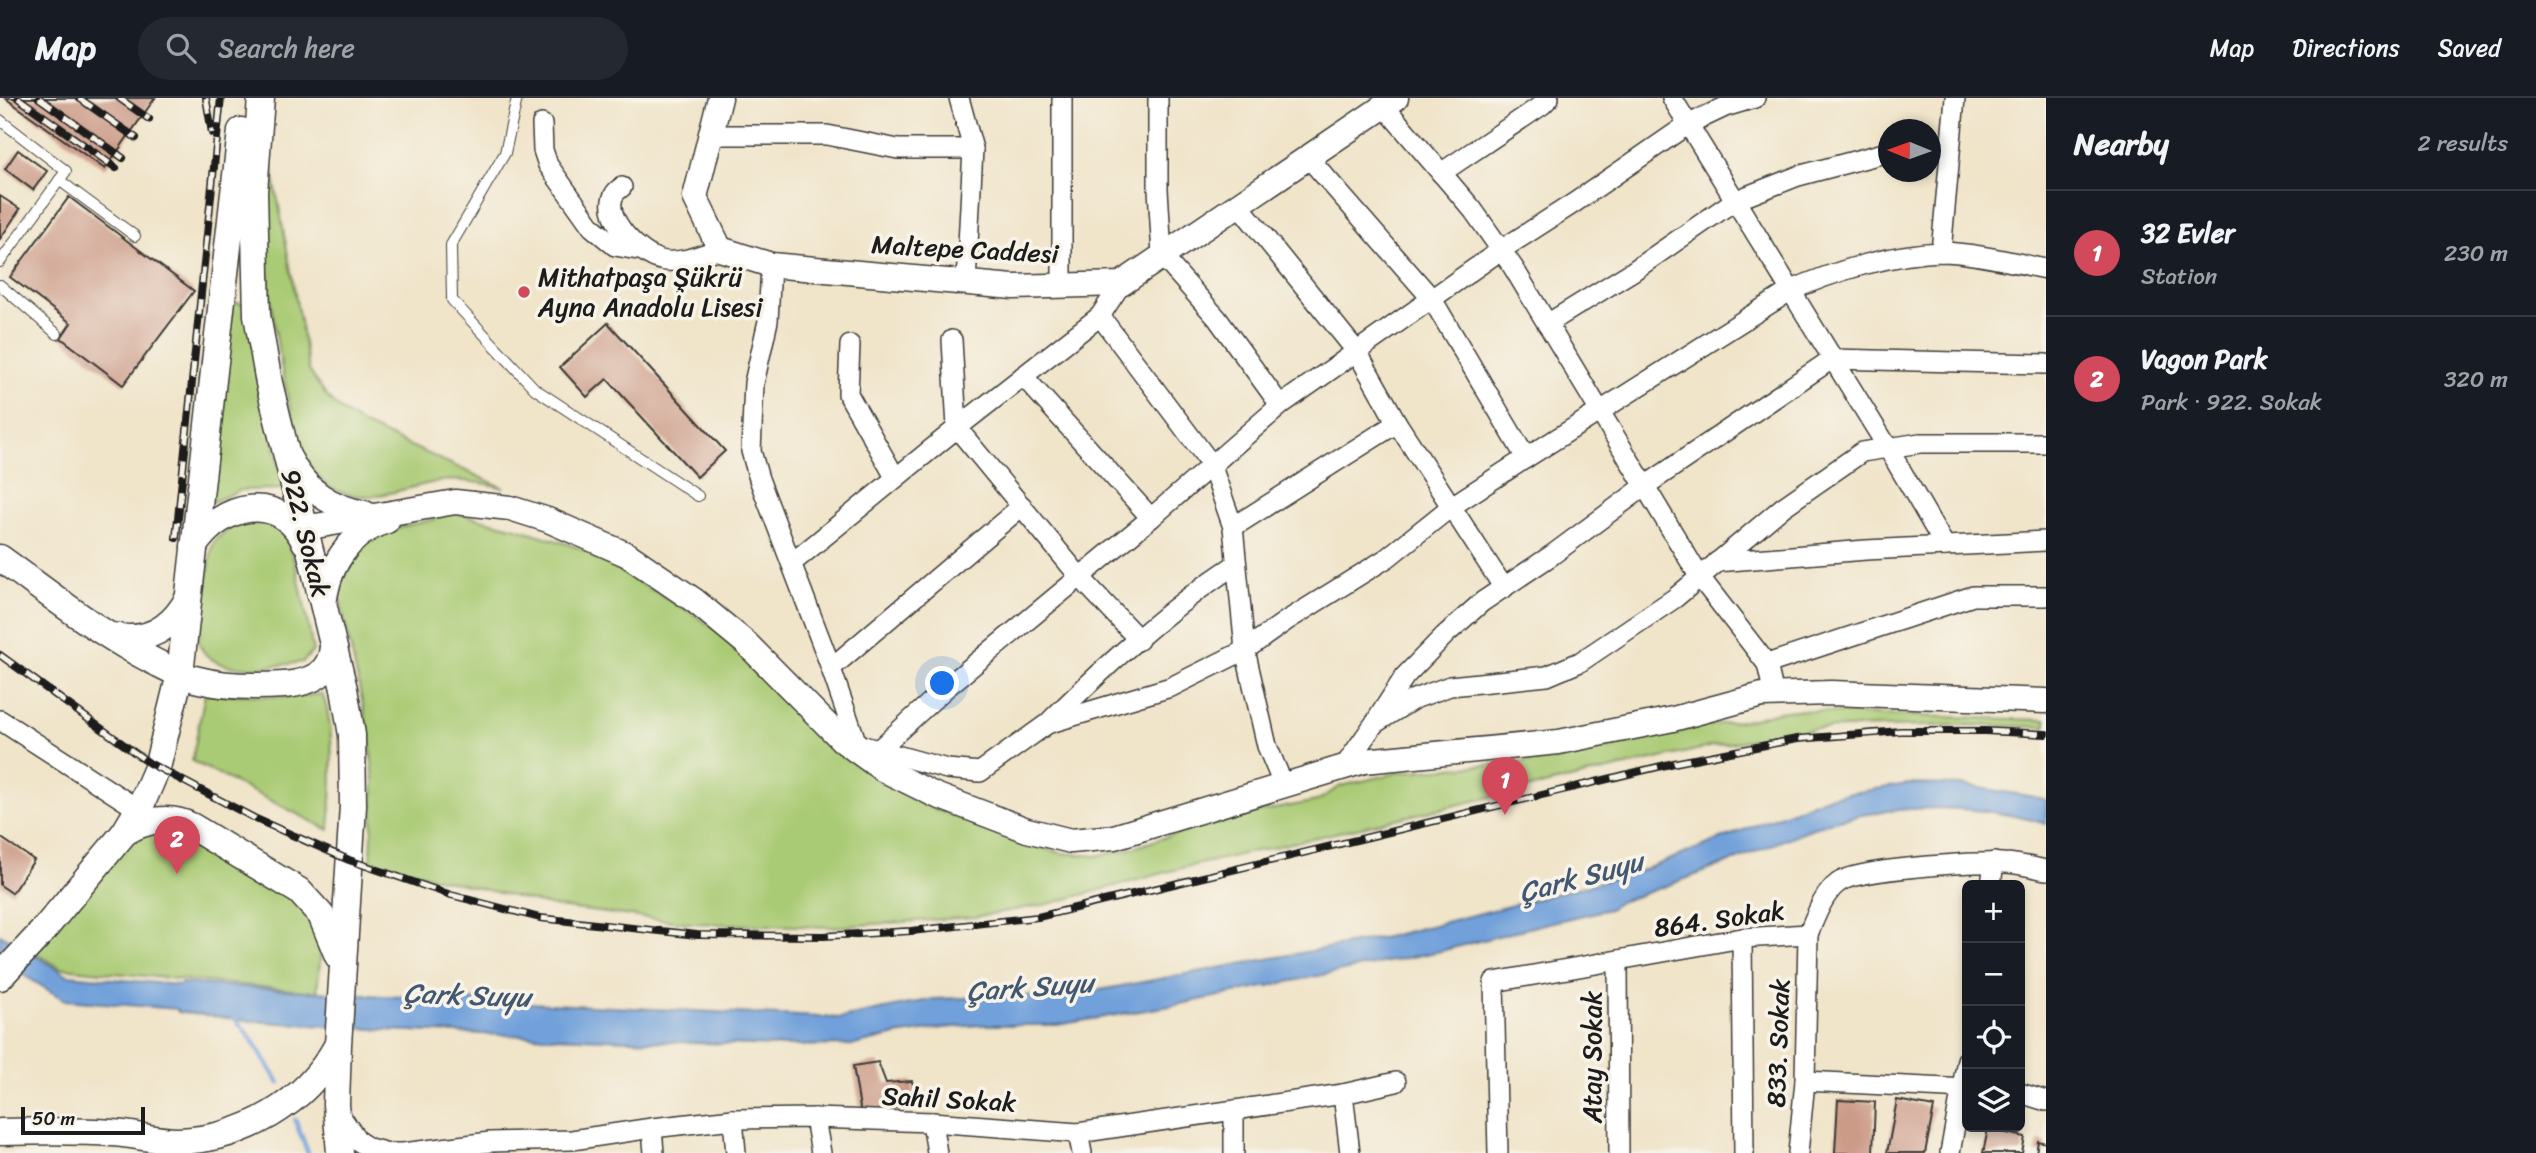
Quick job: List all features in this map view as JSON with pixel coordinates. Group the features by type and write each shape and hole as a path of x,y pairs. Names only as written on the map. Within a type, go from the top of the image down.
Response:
{"main road":[{"path":"0,955 35,928 125,832 141,806 157,768 180,674 245,98"},
{"name":"922. Sokak","path":"0,1132 115,1133 177,1141 246,1127 281,1110 317,1078 338,1045 352,817 353,747 344,690 324,607 310,553 295,522 285,448 269,383 257,315 254,192 261,98"},
{"path":"194,546 215,522 237,510 265,510 295,522"},
{"path":"0,558 103,633 180,674 200,681 265,685 299,683 324,671 331,661 333,648"},
{"path":"103,633 123,638 148,636 170,623 188,598"},
{"path":"0,977 130,804 149,763 180,674"},
{"name":"922. Sokak","path":"125,832 164,819 185,822 285,881 310,901 321,915 341,975"},
{"path":"338,1045 337,1110 340,1153"},
{"path":"177,1141 205,1153"}],"street":[{"path":"542,124 542,150 548,165 592,227 615,246 638,250 662,261 681,260 719,249 695,197 720,98"},
{"path":"959,98 973,149 966,283"},
{"path":"1062,98 1062,286"},
{"path":"1158,98 1158,189 1162,256 1217,318 1280,405"},
{"path":"1441,173 1542,106 1549,98"},
{"path":"1671,98 1888,448 1945,546"},
{"path":"878,750 947,687 1151,517 1280,405 1501,250 1688,125 1726,107 1755,98"},
{"path":"1941,252 1955,98"},
{"path":"792,563 1100,316 1121,284 1390,102 1501,250 1699,576 1767,664 1774,695"},
{"path":"711,135 827,135 898,149 973,149"},
{"path":"1941,140 1950,139"},
{"path":"1547,324 1633,271 1734,201 1798,176 1878,155"},
{"path":"1308,157 1432,299 1526,458"},
{"path":"622,187 614,195 611,209 620,227 638,250"},
{"path":"1238,204 1357,352 1397,422 1503,588"},
{"name":"Maltepe Caddesi","path":"719,249 771,265 1013,288 1121,284"},
{"path":"1046,724 1171,687 1245,650 1387,558 1452,506 1790,291 1823,276 1880,261 1941,252 2046,269"},
{"path":"771,265 768,321 754,383 751,451 759,479 831,668 850,743"},
{"path":"1100,316 1211,464 1233,527 1245,650 1267,746 1283,784"},
{"path":"952,340 957,428 1079,576 1139,640"},
{"path":"850,345 848,394 895,478"},
{"path":"1344,767 1405,676 1482,602 1552,555 1645,486 1832,359 2046,364"},
{"path":"1023,376 1151,517"},
{"path":"1233,527 1397,422"},
{"path":"1374,724 1415,698 1450,685 1547,676 1580,662 1675,598 1783,507 1862,452 1920,443 2046,443"},
{"path":"285,448 297,473 322,498 337,506 372,514"},
{"path":"295,522 328,524 372,514 454,502 510,508 548,520 628,555 695,601 747,644 850,743 882,769 935,795 1027,830 1071,841 1114,837 1283,784 1376,760 1559,742 1673,719 1762,695 1831,693 2046,701"},
{"path":"324,607 328,583 340,556 360,533 430,506"},
{"path":"831,668 1022,506"},
{"path":"1717,562 2046,541"},
{"path":"850,743 947,769 980,772 1046,724 1095,677 1205,584 1235,565"},
{"path":"1767,664 1973,596 2046,596"},
{"path":"0,720 130,804"},
{"path":"1992,880 1994,862"},
{"name":"864. Sokak","path":"1498,1153 1494,982 1742,938 1808,934 1825,899 1838,882 1858,876 1934,865 1994,862 2046,870"},
{"name":"833. Sokak","path":"1798,1153 1805,1081 1808,934"},
{"path":"1742,938 1744,1153"},
{"name":"Atay Sokak","path":"1618,961 1619,1153"},
{"path":"1805,1081 1962,1089"},
{"name":"Sahil Sokak","path":"337,1110 358,1141 369,1148 388,1153 403,1153 572,1147 652,1128 733,1119 815,1118 932,1122 1078,1133 1343,1094 1396,1082"},
{"path":"1343,1094 1350,1153"},
{"path":"2025,1095 2046,1101"},
{"path":"1950,1153 1962,1102"},
{"path":"1234,1111 1234,1153"},
{"path":"815,1118 821,1153"},
{"path":"733,1119 736,1153"},
{"path":"932,1122 937,1153"},
{"path":"652,1128 654,1153"},
{"path":"1078,1133 1082,1153"}],"lane":[{"path":"517,98 505,153 451,246 452,300 535,389 698,496"},
{"path":"0,120 66,171 0,262"},
{"path":"59,180 135,236"},
{"path":"0,285 57,334"}],"green space":[{"path":"272,168 309,370 321,388 338,408 364,425 504,488 445,481 384,494 358,496 332,488 313,470 303,452 294,422 272,305 265,223 266,190"},
{"path":"232,302 245,304 284,489 241,490 210,503"},
{"path":"448,511 517,528 580,548 695,615 736,644 889,786 932,808 1061,853 1096,856 1127,850 1217,820 1317,801 1341,786 1401,772 1559,759 1691,728 1754,719 1777,712 1796,710 2046,720 2046,727 1961,725 1814,729 1718,745 1182,868 1048,904 975,917 832,927 689,923 557,907 371,862 374,781 369,732 338,581 349,556 379,532 436,519"},
{"path":"241,521 273,525 282,532 287,541 301,589 313,651 303,662 243,668 228,666 214,661 204,653 198,640 212,547 216,539"},
{"path":"205,693 289,697 322,694 331,741 329,830 192,761"},
{"path":"143,816 188,825 324,921 317,992 61,968 34,952"}],"water":[{"path":"1907,784 1962,785 2046,800 2046,824 1994,813 1940,808 1860,815 1814,827 1704,872 1619,902 1609,909 1441,951 1170,1006 1057,1025 943,1028 854,1045 774,1046 386,1030 251,1021 178,1012 177,1009 65,1000 0,961 0,934 68,975 178,985 182,983 364,995 841,1018 934,999 1078,994 1386,937 1638,872 1827,797"}],"building":[{"path":"5,98 155,98 105,169"},
{"path":"18,150 47,171 33,190 5,169"},
{"path":"0,196 20,209 0,239"},
{"path":"69,197 194,291 123,385 61,338 71,323 10,277"},
{"path":"608,323 725,451 697,477 607,379 587,397 560,367"},
{"path":"0,837 34,860 12,893 0,885"},
{"path":"878,1062 886,1083 912,1081 917,1104 861,1114 853,1066"},
{"path":"1838,1100 1875,1102 1873,1153 1835,1153"},
{"path":"1897,1100 1934,1107 1925,1153 1887,1153"},
{"path":"1987,1132 2025,1137 2022,1153 1983,1153"},
{"path":"2038,1141 2046,1143 2046,1153 2036,1153"}],"waterway":[{"path":"231,1013 279,1083"},
{"path":"295,1120 308,1153"}],"railway":[{"path":"18,98 116,168"},
{"path":"39,98 123,158"},
{"path":"79,98 136,138"},
{"path":"119,98 149,119"},
{"path":"206,98 212,133"},
{"path":"176,538 221,98"},
{"path":"0,655 149,763 256,819 349,860 451,895 540,918 697,935 824,936 911,931 1038,917 1674,763 1797,739 1901,731 2046,734"}],"place":[{"name":"Mithatpaşa Şükrü Ayna Anadolu Lisesi","path":"524,292"},
{"name":"32 Evler","path":"1505,815"},
{"name":"Vagon Park","path":"177,874"}],"water label":[{"name":"Çark Suyu","path":"1581,877"},
{"name":"Çark Suyu","path":"1030,987"},
{"name":"Çark Suyu","path":"467,995"}]}
